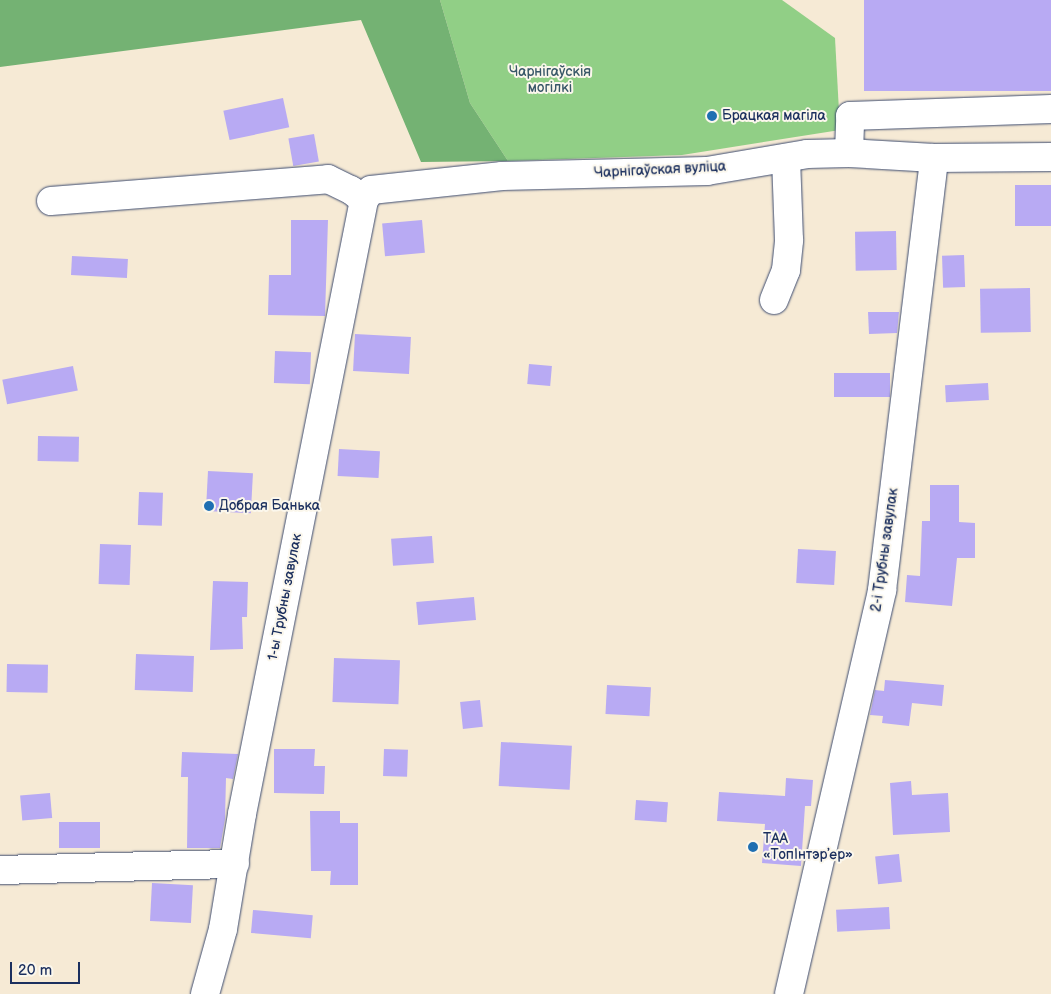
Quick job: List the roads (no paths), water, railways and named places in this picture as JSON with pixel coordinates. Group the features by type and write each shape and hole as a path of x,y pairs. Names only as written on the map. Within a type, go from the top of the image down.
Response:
{"street":[{"path":"849,153 850,116 1051,109"},
{"name":"Чарнігаўская вуліца","path":"364,200 371,190 430,182 502,176 707,170 786,158 849,153 934,158 1051,157"},
{"path":"774,300 786,270 788,240 786,158"},
{"name":"2-і Трубны завулак","path":"789,994 882,590 934,158"},
{"path":"51,201 328,180 351,190 364,200"},
{"name":"1-ы Трубны завулак","path":"205,994 223,929 244,804 364,200"},
{"path":"0,870 235,864"}],"place":[{"name":"Брацкая магіла","path":"712,116"},
{"name":"Добрая Банька","path":"209,506"},
{"name":"ТАА «ТопІнтэрʼер»","path":"753,847"}],"park label":[{"name":"Чарнігаўскія могілкі","path":"550,80"}]}
